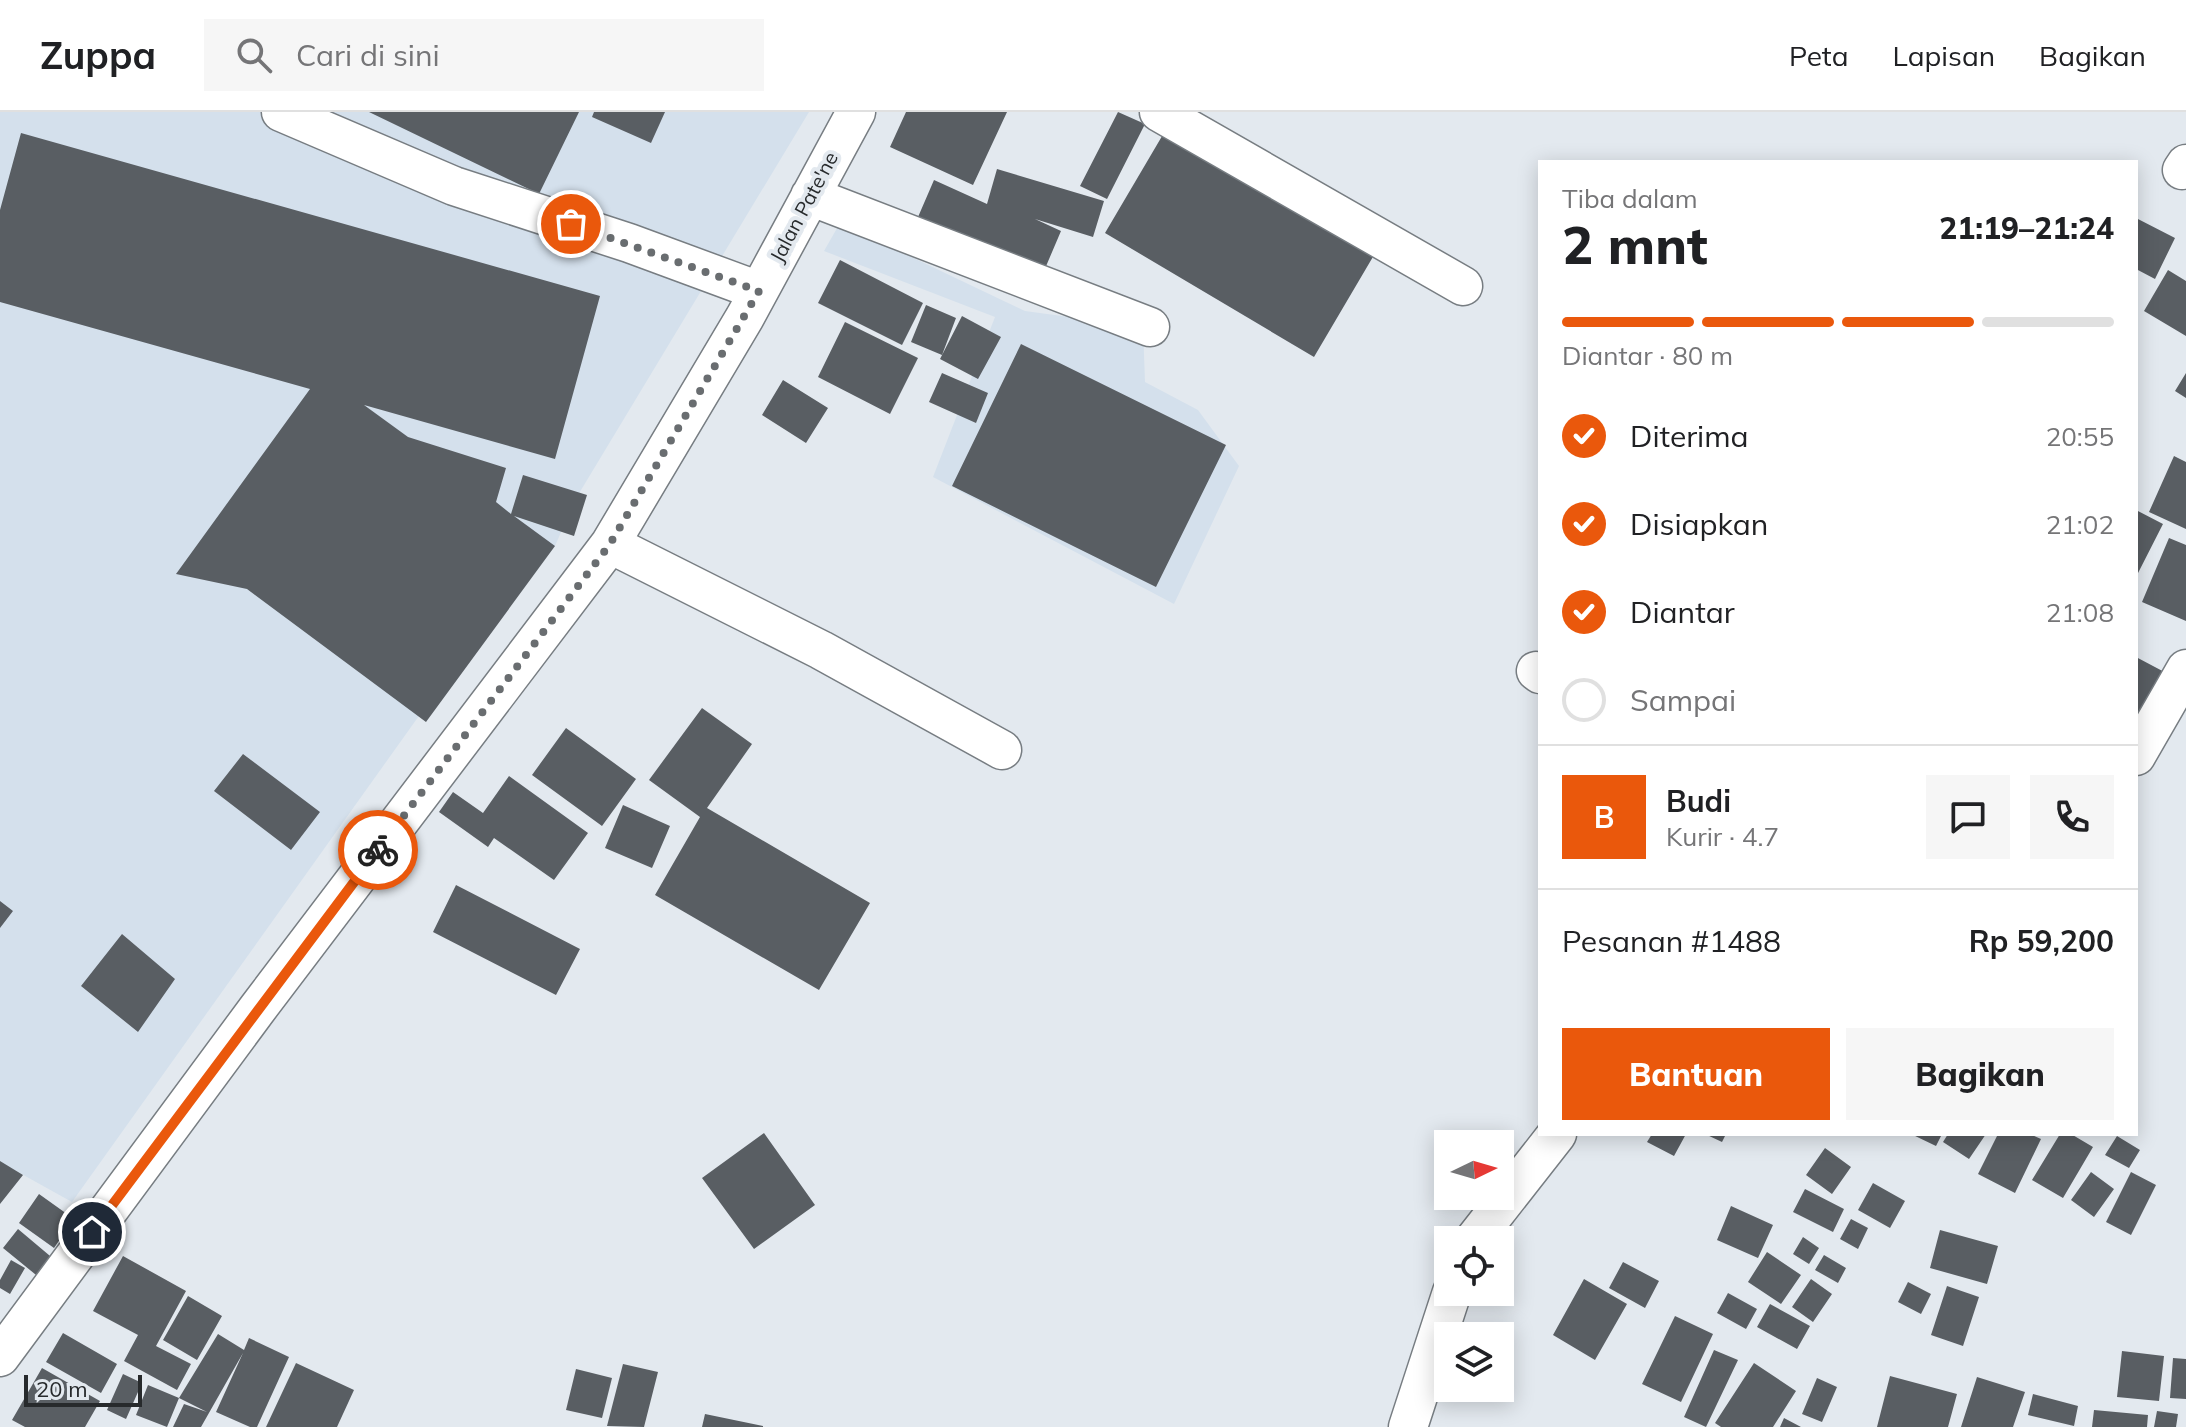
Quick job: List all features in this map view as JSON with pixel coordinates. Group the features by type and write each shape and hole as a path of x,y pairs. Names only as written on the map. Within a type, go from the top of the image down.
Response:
{"street":[{"path":"281,112 454,186 629,243 759,291"},
{"name":"Jalan Pate'ne","path":"0,1357 258,1008 610,544 759,291 856,112"},
{"path":"1159,112 1463,286"},
{"path":"810,196 1150,327"},
{"path":"610,544 821,650 1002,750"},
{"path":"2138,753 2186,669"},
{"path":"1485,1226 1555,1136"},
{"path":"1408,1427 1447,1306"}],"shaded area":[{"path":"0,112 809,112 575,500 555,546 416,720 72,1202 0,1162"},
{"path":"840,223 1025,311 1143,327 1145,382 1198,410 1239,466 1174,604 933,477 995,317 824,251"}],"building":[{"path":"369,112 579,112 539,194"},
{"path":"594,112 665,112 651,143 592,117"},
{"path":"906,112 1007,112 973,185 890,147"},
{"path":"1118,112 1145,124 1107,199 1080,186"},
{"path":"1168,126 1377,250 1314,357 1105,233"},
{"path":"21,133 600,296 555,459 364,405 408,437 506,468 496,502 511,514 523,475 587,495 574,536 514,516 555,546 426,722 247,589 176,574 310,389 0,302 0,210"},
{"path":"997,169 1104,201 1093,237 1035,219 1061,231 1041,278 915,224 934,180 987,204"},
{"path":"2138,219 2175,238 2155,279 2138,270"},
{"path":"840,260 923,303 902,345 818,303"},
{"path":"2168,270 2186,281 2186,336 2144,311"},
{"path":"926,305 956,318 942,355 911,342"},
{"path":"962,316 1001,337 978,379 940,359"},
{"path":"845,322 918,358 890,414 818,377"},
{"path":"1021,344 1226,445 1156,587 952,486"},
{"path":"942,373 988,393 976,423 929,402"},
{"path":"2186,373 2186,398 2175,391"},
{"path":"783,380 828,408 806,443 762,415"},
{"path":"2174,456 2186,462 2186,529 2149,512"},
{"path":"2138,511 2163,524 2138,573"},
{"path":"2169,538 2186,545 2186,621 2142,602"},
{"path":"2138,658 2170,675 2138,735"},
{"path":"702,708 752,744 707,808 870,903 819,990 655,895 700,817 649,780"},
{"path":"566,728 636,779 602,826 532,775"},
{"path":"243,754 320,812 291,850 214,791"},
{"path":"509,776 588,833 554,880 494,838 488,847 439,812 453,792 483,813"},
{"path":"623,805 670,826 652,868 605,848"},
{"path":"456,885 580,949 556,995 433,932"},
{"path":"0,901 13,911 0,928"},
{"path":"122,934 175,979 138,1032 81,986"},
{"path":"764,1133 815,1205 754,1249 702,1178"},
{"path":"1651,1136 1685,1136 1674,1156 1647,1142"},
{"path":"1709,1136 1725,1136 1722,1142"},
{"path":"1915,1136 1941,1136 1936,1146"},
{"path":"1947,1136 1985,1136 1969,1159 1943,1142"},
{"path":"1997,1136 2034,1136 2041,1139 2015,1193 1978,1174"},
{"path":"2059,1136 2074,1136 2093,1147 2063,1198 2032,1180"},
{"path":"2117,1136 2140,1150 2129,1168 2105,1155"},
{"path":"1825,1148 1851,1167 1832,1194 1806,1175"},
{"path":"0,1161 23,1175 0,1204"},
{"path":"2091,1172 2114,1189 2094,1217 2071,1200"},
{"path":"2131,1172 2156,1185 2131,1235 2106,1222"},
{"path":"1873,1183 1905,1201 1890,1228 1858,1210"},
{"path":"1805,1189 1844,1209 1833,1232 1793,1212"},
{"path":"39,1194 74,1219 54,1248 19,1223"},
{"path":"1731,1206 1773,1225 1758,1258 1717,1240"},
{"path":"1851,1219 1868,1228 1858,1249 1840,1239"},
{"path":"18,1229 56,1261 41,1279 3,1248"},
{"path":"1940,1230 1998,1246 1987,1284 1930,1268"},
{"path":"1803,1237 1819,1248 1809,1264 1793,1254"},
{"path":"1767,1252 1801,1275 1781,1304 1748,1282"},
{"path":"1824,1255 1846,1268 1838,1283 1815,1270"},
{"path":"123,1256 186,1291 156,1346 191,1364 177,1390 124,1361 138,1335 93,1311"},
{"path":"11,1260 25,1268 10,1294 0,1288 0,1280"},
{"path":"1623,1262 1659,1281 1645,1308 1609,1288"},
{"path":"1584,1279 1627,1304 1595,1360 1553,1335"},
{"path":"1811,1279 1832,1294 1813,1322 1792,1307"},
{"path":"1908,1282 1931,1294 1921,1314 1898,1302"},
{"path":"1947,1286 1979,1297 1963,1346 1931,1335"},
{"path":"1728,1293 1757,1309 1746,1329 1717,1313"},
{"path":"188,1296 222,1316 197,1360 163,1340"},
{"path":"1770,1304 1810,1326 1797,1349 1757,1327"},
{"path":"1675,1316 1713,1334 1681,1402 1642,1384"},
{"path":"63,1333 117,1364 101,1393 46,1362"},
{"path":"218,1334 244,1350 249,1338 289,1357 257,1427 250,1427 216,1412 243,1353 201,1427 173,1427 184,1404 207,1412 179,1398"},
{"path":"1714,1350 1738,1360 1706,1427 1684,1417"},
{"path":"2122,1351 2164,1356 2159,1401 2117,1397"},
{"path":"2173,1358 2186,1359 2186,1399 2170,1398"},
{"path":"296,1363 354,1390 337,1427 266,1427"},
{"path":"1754,1363 1796,1391 1773,1427 1721,1427 1715,1423"},
{"path":"623,1364 658,1372 644,1427 607,1426"},
{"path":"42,1368 100,1401 85,1427 25,1427 12,1420"},
{"path":"576,1369 612,1378 602,1418 566,1410"},
{"path":"123,1374 142,1383 126,1419 107,1410"},
{"path":"1890,1376 1957,1394 1948,1427 1877,1427"},
{"path":"1977,1377 2025,1392 2013,1427 1961,1427"},
{"path":"1817,1378 1837,1387 1822,1422 1802,1414"},
{"path":"148,1385 179,1398 167,1427 136,1415"},
{"path":"2033,1394 2078,1406 2074,1426 2028,1415"},
{"path":"2094,1410 2148,1415 2147,1427 2092,1427"},
{"path":"2157,1411 2178,1414 2176,1427 2154,1427"},
{"path":"705,1414 763,1426 763,1427 702,1427"},
{"path":"1784,1418 1801,1427 1780,1427"}],"way so far":[{"path":"378,850 610,544 759,291 571,224"}],"route":[{"path":"92,1232 378,850"}]}
